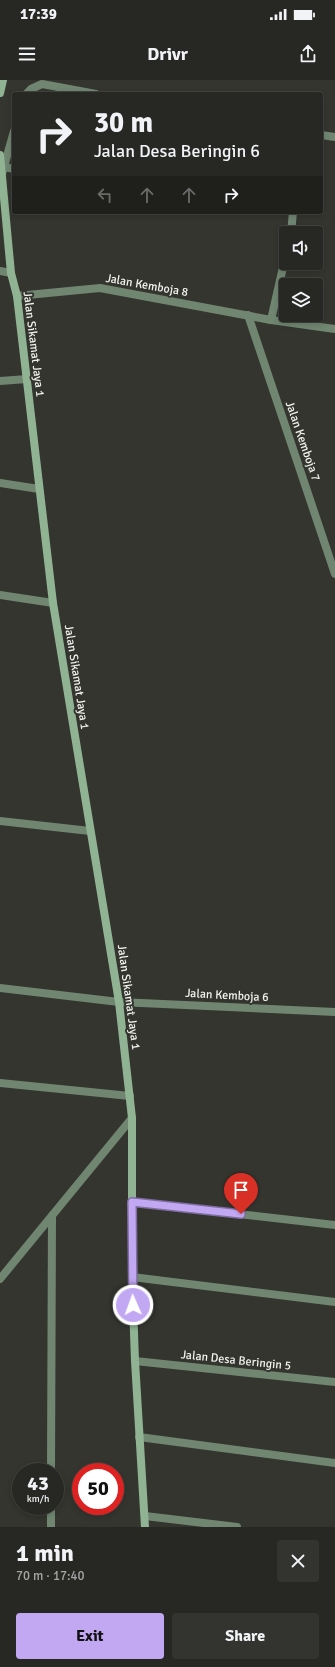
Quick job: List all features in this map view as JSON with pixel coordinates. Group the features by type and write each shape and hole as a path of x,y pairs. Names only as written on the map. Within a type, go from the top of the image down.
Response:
{"main road":[{"path":"0,93 3,80"},
{"name":"Jalan Sikamat Jaya 1","path":"0,155 11,273 17,296 53,603 119,1002 130,1096 132,1118 132,1277 135,1361 145,1527"}],"street":[{"path":"28,92 42,84 85,92"},
{"path":"323,135 335,137"},
{"path":"2,172 12,138"},
{"path":"2,172 12,170"},
{"path":"291,214 291,226"},
{"path":"271,320 282,270"},
{"path":"0,271 11,273"},
{"name":"Jalan Kemboja 8","path":"17,296 100,288 271,320 335,329"},
{"name":"Jalan Kemboja 7","path":"248,315 335,574"},
{"path":"0,381 27,380"},
{"path":"0,483 39,489"},
{"path":"0,595 53,603"},
{"path":"0,821 90,832"},
{"name":"Jalan Kemboja 6","path":"0,988 119,1002 335,1012"},
{"path":"0,1083 130,1096"},
{"path":"0,1279 132,1118"},
{"path":"132,1202 335,1225"},
{"path":"51,1463 52,1216"},
{"path":"132,1277 335,1302"},
{"name":"Jalan Desa Beringin 5","path":"135,1361 335,1382"},
{"path":"140,1437 335,1463"},
{"path":"51,1515 51,1527"},
{"path":"144,1516 238,1527"}],"route":[{"path":"133,1305 132,1202 241,1214"}]}
